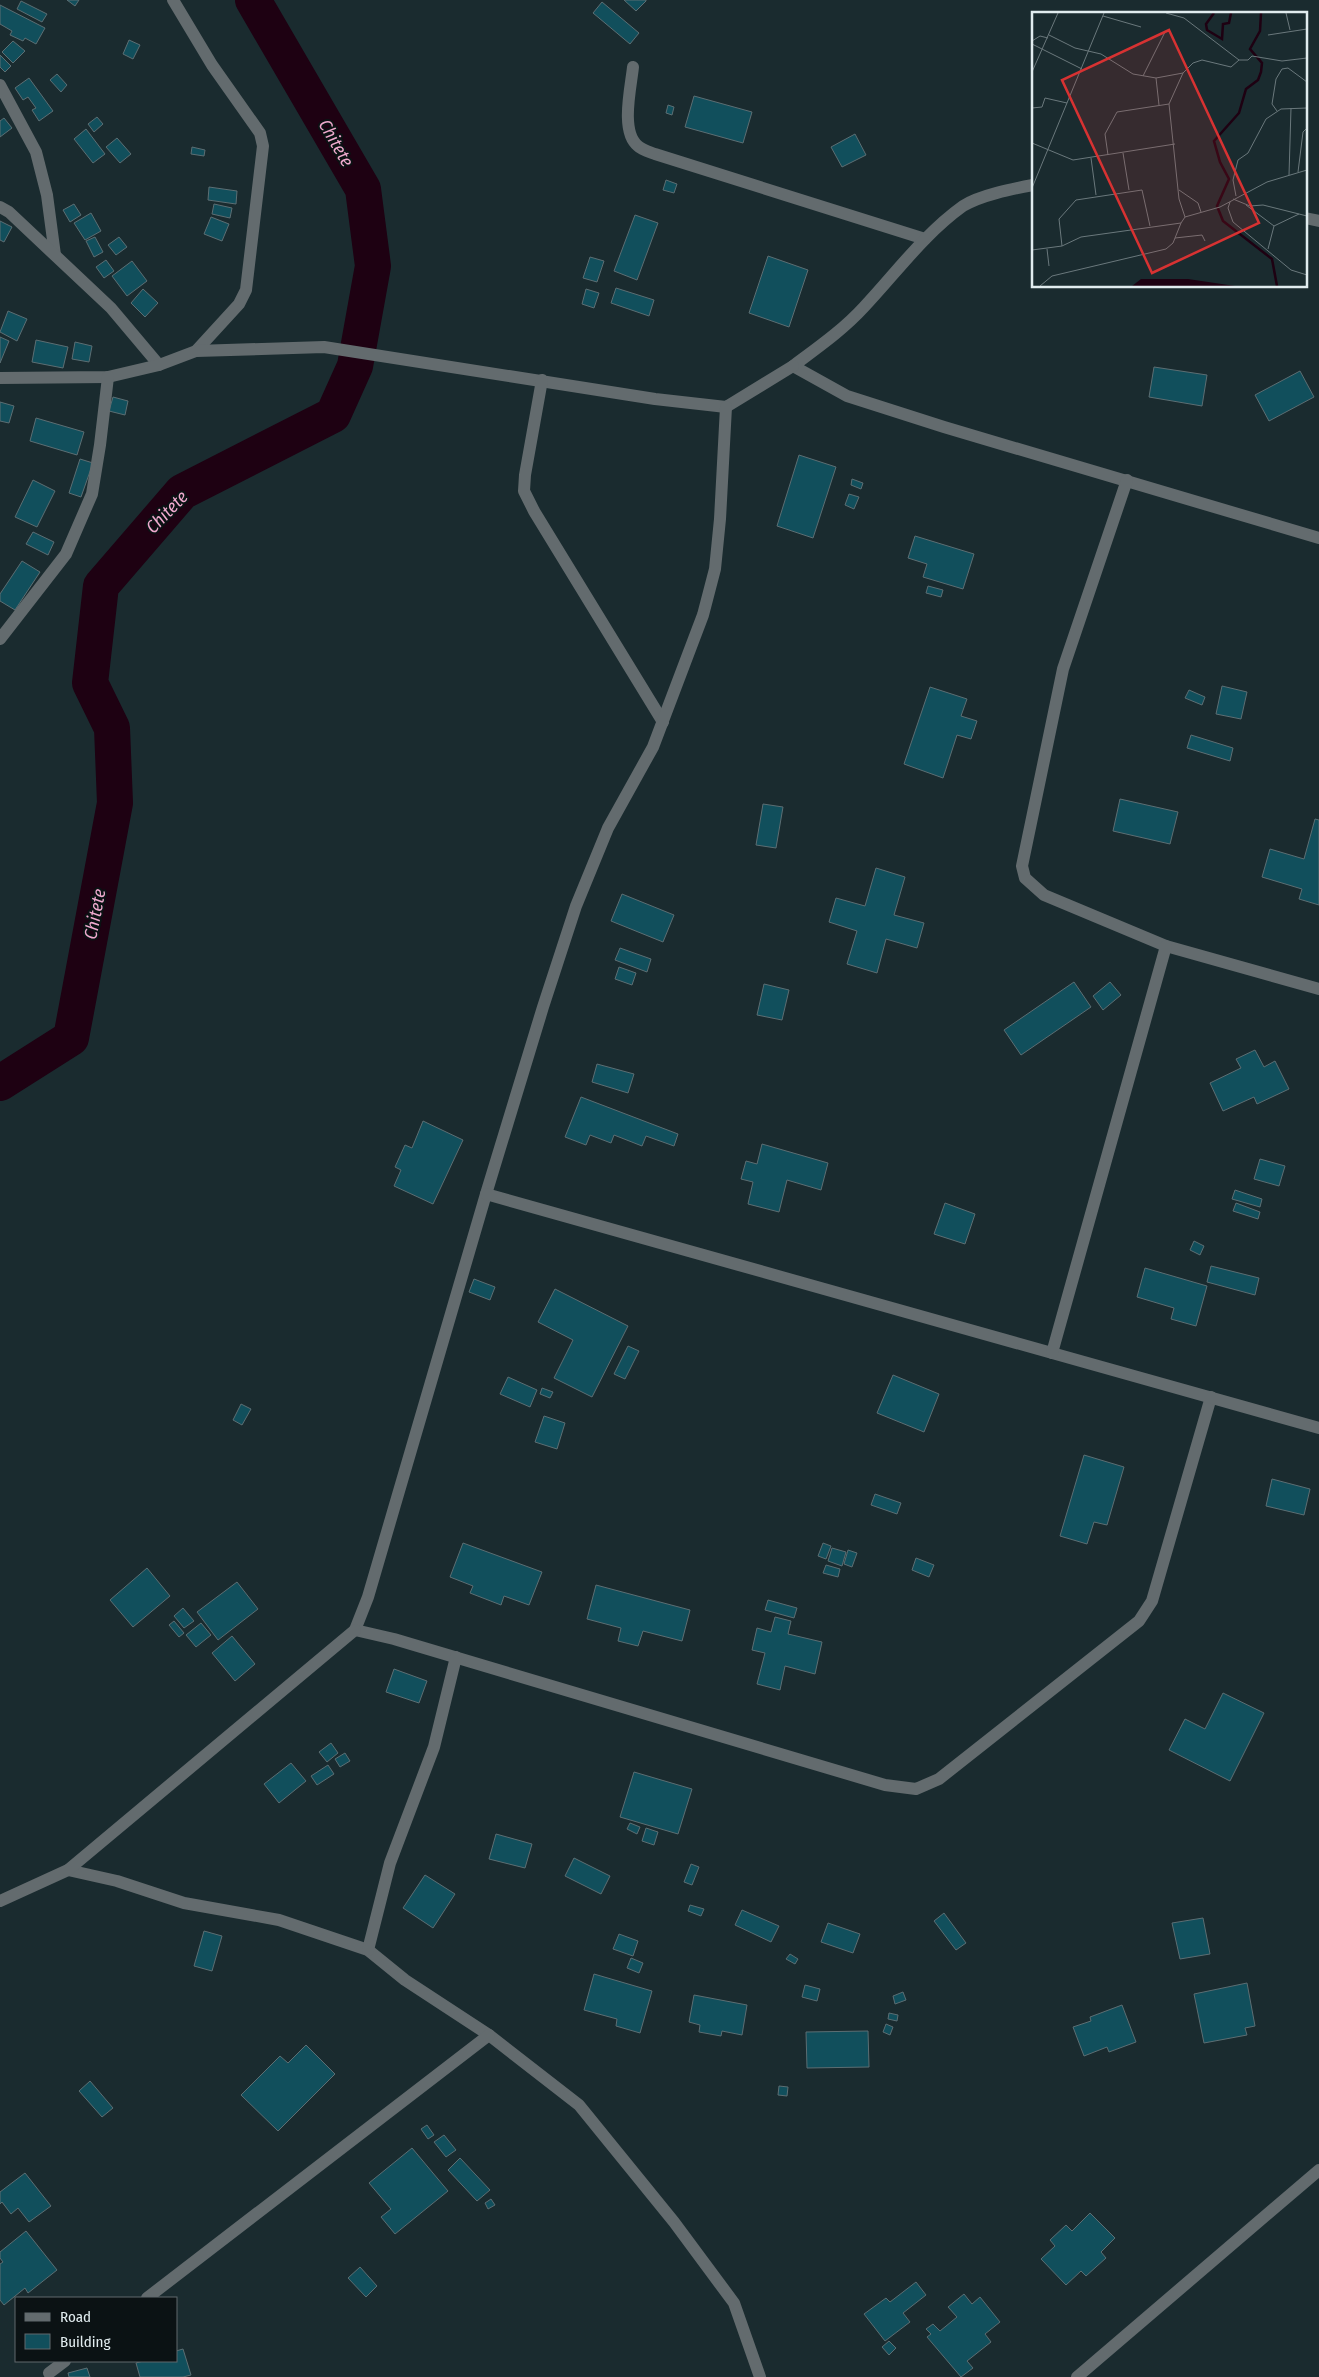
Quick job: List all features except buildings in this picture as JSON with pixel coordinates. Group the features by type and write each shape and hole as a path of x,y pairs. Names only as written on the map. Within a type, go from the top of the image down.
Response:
{"street":[{"path":"173,0 212,65 260,133 263,146 246,290 239,304 196,351"},
{"path":"633,67 627,119 630,136 638,146 655,154 925,239"},
{"path":"0,85 36,152 47,195 55,255"},
{"path":"0,378 108,377 159,365 196,351 324,347 655,399 726,407 793,366 827,341 863,309 925,239 965,205 1032,184"},
{"path":"0,207 9,212 111,308 159,365"},
{"path":"1306,218 1319,221"},
{"path":"793,366 847,396 944,427 1319,538"},
{"path":"0,639 66,554 92,494 108,377"},
{"path":"542,380 524,475 524,491 534,511 663,722"},
{"path":"0,1901 68,1870 355,1630 368,1597 486,1194 576,906 608,828 653,747 703,615 715,569 720,519 726,407"},
{"path":"1126,480 1063,669 1022,866 1025,878 1044,895 1166,946 1319,989"},
{"path":"1052,1353 1166,946"},
{"path":"486,1194 1211,1396 1319,1428"},
{"path":"355,1630 456,1657 885,1785 916,1788 939,1779 1139,1621 1152,1601 1211,1396"},
{"path":"368,1950 390,1863 434,1747 456,1657"},
{"path":"68,1870 117,1881 184,1902 278,1920 368,1950 405,1980 489,2035 578,2105 674,2222 734,2303 760,2377"},
{"path":"148,2297 489,2035"},
{"path":"1078,2377 1319,2170"},
{"path":"49,2373 64,2362"}],"waterway":[{"name":"Chitete","path":"0,1083 71,1038 115,803 112,728 90,683 101,586 182,492 333,415 355,366 373,266 363,189 253,0"}]}
